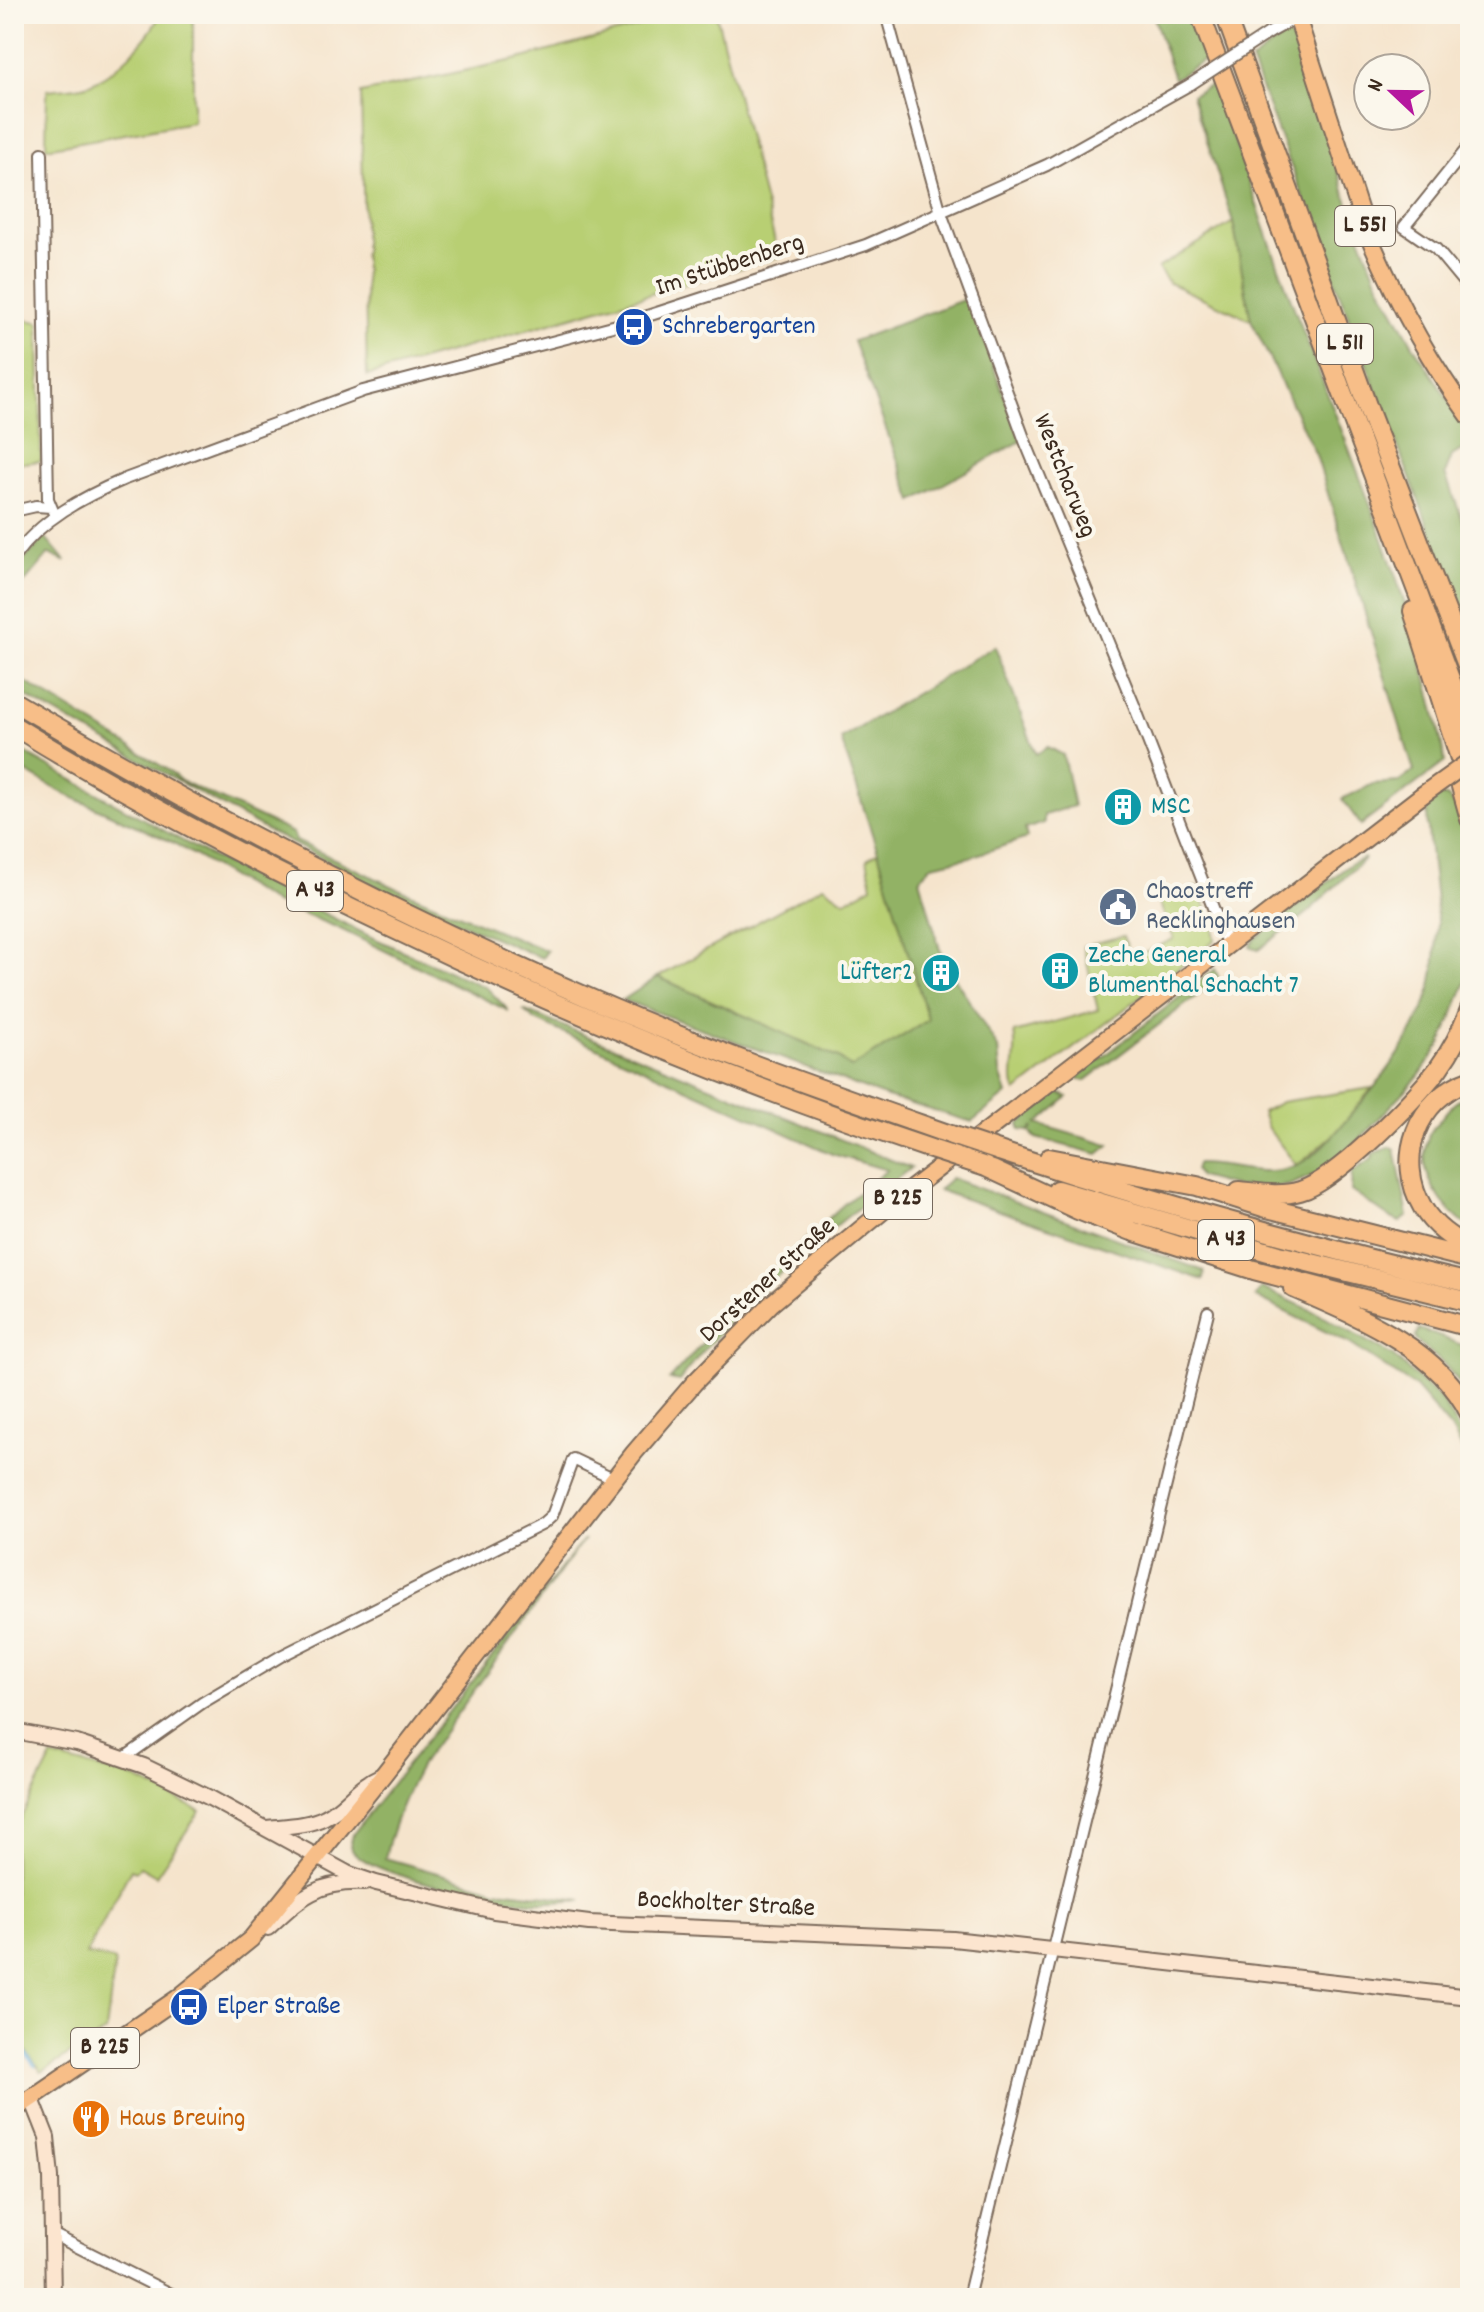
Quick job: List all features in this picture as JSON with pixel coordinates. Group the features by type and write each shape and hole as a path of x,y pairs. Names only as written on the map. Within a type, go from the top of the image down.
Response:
{"highway":[{"name":"L 511","path":"1200,14 1470,732"},
{"name":"L 511","path":"1225,14 1369,411 1470,673"},
{"path":"1400,550 1414,617 1470,790"},
{"name":"A 43","path":"14,702 204,812 348,886 589,999 784,1077 1148,1200 1470,1283"},
{"path":"1448,721 1450,745 1470,819"},
{"name":"A 43","path":"14,726 83,767 283,875 518,988 810,1108 1156,1221 1336,1270 1470,1302"},
{"path":"1197,1186 1212,1185 1270,1195 1301,1191 1331,1176 1436,1071 1452,1048 1470,1009"},
{"path":"1470,1080 1451,1086 1427,1111 1411,1144 1410,1170 1424,1211 1443,1231 1470,1249"},
{"path":"999,1151 1084,1163 1197,1186 1263,1207 1470,1259"},
{"path":"986,1167 1078,1210 1132,1231 1254,1270 1470,1327"},
{"path":"1254,1270 1351,1314 1399,1340 1446,1377 1470,1414"}],"main road":[{"name":"L 551","path":"1299,15 1377,255 1420,341 1470,417"},
{"name":"Dorstener Straße","path":"318,1857 615,1479 694,1383 772,1303 884,1210 1470,761"},
{"name":"B 225","path":"14,2110 178,1998 251,1939 318,1857"}],"street":[{"name":"Westcharweg","path":"886,14 941,213 1025,441 1134,705 1228,946"},
{"name":"Im Stübbenberg","path":"14,557 53,511 125,479 363,391 632,321 866,245 1047,165 1191,84 1299,15"},
{"path":"1470,145 1404,227 1436,249 1470,290"},
{"path":"42,153 48,499 53,511"},
{"name":"Im Stübbenberg","path":"14,511 36,506 53,511"},
{"path":"968,2298 1208,1312"},
{"path":"124,1758 202,1703 281,1656 543,1524 552,1516 573,1459 615,1479"},
{"name":"Bockholter Straße","path":"14,1731 77,1743 124,1758 210,1798 347,1873 376,1883 494,1911 589,1923 953,1939 1470,1997"},
{"path":"266,1828 325,1817 365,1783 383,1775"},
{"path":"251,1939 295,1902 319,1887 344,1882 376,1883"},
{"path":"32,2099 47,2137 53,2298"},
{"path":"52,2234 179,2298"}],"green space":[{"path":"156,14 193,14 193,122 46,148 47,90 87,85 110,72 145,38 157,21"},
{"path":"686,14 716,14 779,257 367,376 361,93 519,59"},
{"path":"1153,14 1190,14 1206,59 1174,79"},
{"path":"1286,35 1298,44 1351,213 1378,282 1414,347 1470,433 1470,453 1465,448 1452,456 1445,474 1470,539 1470,625 1439,554 1251,61"},
{"path":"1215,83 1276,260 1401,592 1433,705 1445,762 1361,825 1342,799 1373,784 1399,782 1414,771 1316,455 1251,320 1233,222 1192,95"},
{"path":"1233,222 1251,320 1169,283 1158,268"},
{"path":"968,298 1021,441 913,501 853,341"},
{"path":"14,318 39,322 41,461 14,464"},
{"path":"45,537 66,562 49,554 14,595 14,571"},
{"path":"995,646 1036,754 1048,747 1063,755 1074,806 1044,815 1044,823 1025,829 1027,838 970,857 932,865 920,879 942,957 998,1048 1000,1073 1007,1094 972,1122 887,1097 623,1000 658,977 839,1058 851,1068 928,1020 841,739"},
{"path":"14,675 181,781 293,833 296,841 396,888 547,951 542,958 396,896 268,831 14,690"},
{"path":"14,747 210,856 371,937 487,988 509,1011 336,927 275,903 172,842 65,794 14,765"},
{"path":"1438,796 1447,797 1461,812 1470,851 1470,972 1441,1044 1419,1076 1358,1141 1318,1173 1290,1185 1276,1187 1234,1186 1199,1177 1195,1170 1197,1164 1270,1171 1282,1170 1304,1161 1338,1130 1405,1044 1426,1003 1434,964 1437,909 1427,803"},
{"path":"878,852 929,1020 851,1069 839,1058 658,977 823,886 845,901 872,886 867,859"},
{"path":"1365,858 1305,915 1258,950 1250,946 1352,863"},
{"path":"1198,886 1209,916 1203,922 1198,917 1191,920 1194,928 1213,925 1215,940 1016,1092 1013,1079 1014,1033 1098,1010 1083,946 1123,936 1132,958 1174,939 1158,899"},
{"path":"1215,969 1219,979 1085,1081 1077,1078"},
{"path":"523,1010 911,1168 849,1215 757,1294 679,1381 670,1379 756,1285 843,1205 887,1170 832,1154 535,1020"},
{"path":"1372,1088 1337,1132 1297,1166 1267,1127 1262,1112 1281,1102"},
{"path":"1059,1093 1068,1097 1037,1124 1109,1145 1098,1154 1036,1138 1030,1132 1034,1127 1029,1131 1021,1130 1019,1124"},
{"path":"1470,1094 1470,1228 1451,1211 1434,1189 1425,1164 1425,1151 1434,1127 1454,1103"},
{"path":"1391,1147 1395,1149 1408,1216 1400,1222 1351,1191 1352,1172 1373,1158 1372,1154"},
{"path":"951,1178 1204,1271 1203,1280 938,1190"},
{"path":"1262,1288 1315,1312 1393,1356 1442,1401 1467,1445 1464,1452 1451,1429 1415,1387 1349,1343 1255,1297"},
{"path":"1419,1329 1470,1348 1470,1397 1445,1365 1417,1341 1415,1336"},
{"path":"584,1539 423,1761 401,1808 385,1858 497,1890 582,1900 532,1902 463,1892 405,1877 361,1858 350,1847 353,1834"},
{"path":"52,1757 133,1777 200,1811 156,1876 140,1867 136,1871 131,1869 86,1954 115,1961 106,2031 42,2072 28,2055 14,2023 14,1831"}],"waterway":[{"path":"14,2027 20,2046 35,2066"}],"place":[{"name":"Schrebergarten","path":"634,327"},
{"name":"MSC","path":"1123,807"},
{"name":"Chaostreff Recklinghausen","path":"1118,907"},
{"name":"Zeche General Blumenthal Schacht 7","path":"1060,971"},
{"name":"Lüfter2","path":"941,973"},
{"name":"Elper Straße","path":"189,2007"},
{"name":"Haus Breuing","path":"91,2119"}]}
